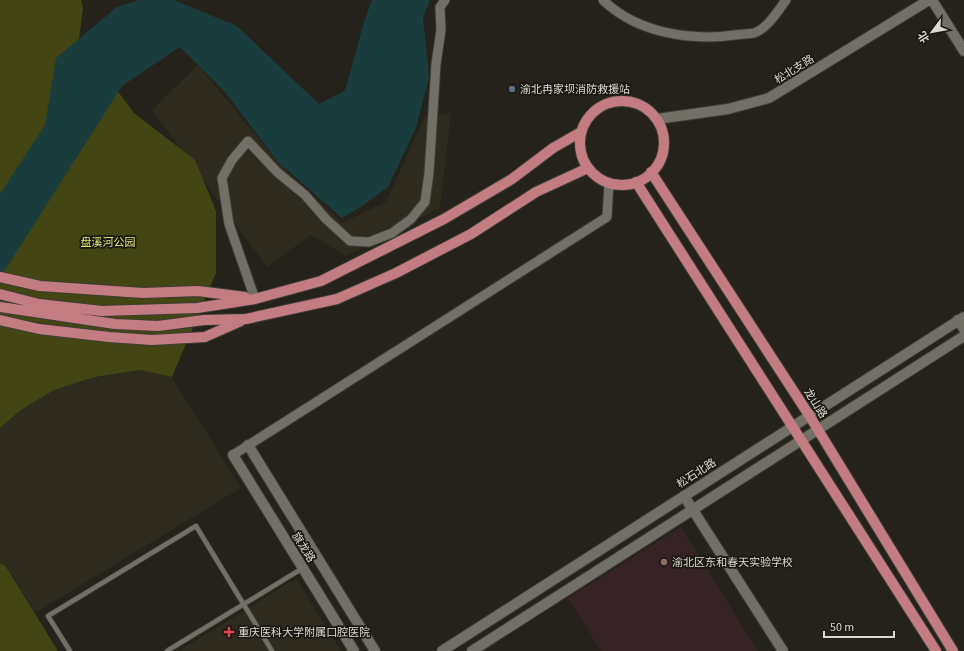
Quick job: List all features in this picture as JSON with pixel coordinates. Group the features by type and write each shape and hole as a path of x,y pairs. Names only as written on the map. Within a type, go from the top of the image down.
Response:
{"main road":[{"path":"930,0 964,51"},
{"name":"松北支路","path":"657,119 728,109 768,98 930,0"},
{"path":"621,100 635,102 647,109 657,119 663,133 664,147 660,161 652,172 636,182 623,185 609,183 597,177 588,168 582,157 579,145 581,132 586,120 595,109 608,102 621,100"},
{"path":"0,306 102,311 197,308 255,299 321,281 438,223 512,179 553,148 581,132"},
{"path":"0,320 39,329 109,337 152,340 205,336 246,319 337,299 396,273 471,234 536,192 588,168"},
{"name":"龙山路","path":"652,172 818,429 953,651"},
{"path":"636,182 936,651"},
{"path":"0,277 40,286 143,293 198,291 255,299"},
{"path":"0,294 39,308 115,324 158,326 204,320 246,319"},
{"name":"松石北路","path":"442,651 809,415 962,322"},
{"path":"472,651 964,336"},
{"path":"248,445 375,651"},
{"name":"旗龙路","path":"233,455 354,651"},
{"path":"684,496 783,651"}],"street":[{"path":"255,299 229,224 222,178 232,160 248,141 276,172 305,196 326,219 350,241 369,242 392,233 411,219 425,202 430,167 436,64 441,30 440,7 445,0"},
{"path":"603,0 615,12 642,25 683,35 705,38 755,33 768,23 786,0"},
{"path":"233,455 607,217 609,183"}],"lane":[{"path":"70,651 48,616 196,526 272,651"},
{"path":"167,651 303,568"}],"shaded area":[{"path":"198,65 278,162 342,223 386,202 425,116 451,113 440,208 346,256 311,235 267,267 152,110"},
{"path":"140,370 172,377 241,488 35,613 6,565 0,564 0,428 21,410 54,390 95,377"},
{"name":"渝北区东和春天实验学校","path":"681,527 758,651 601,651 568,598"},
{"path":"296,578 341,651 178,651 239,614"}],"green space":[{"name":"盘溪河公园","path":"0,0 81,0 83,8 79,39 134,113 195,160 216,211 216,273 172,377 140,370 95,377 54,390 21,410 0,428"},
{"path":"0,564 5,565 58,651 0,651"}],"water":[{"path":"139,0 174,0 237,26 319,104 345,91 364,22 372,0 430,0 423,18 429,77 416,128 388,187 361,207 342,218 278,162 225,92 180,47 122,86 0,278 0,194 45,125 56,58 117,7"}],"place":[{"name":"渝北冉家坝消防救援站","path":"512,89"},
{"name":"渝北区东和春天实验学校","path":"664,562"},
{"name":"重庆医科大学附属口腔医院","path":"229,632"}]}
